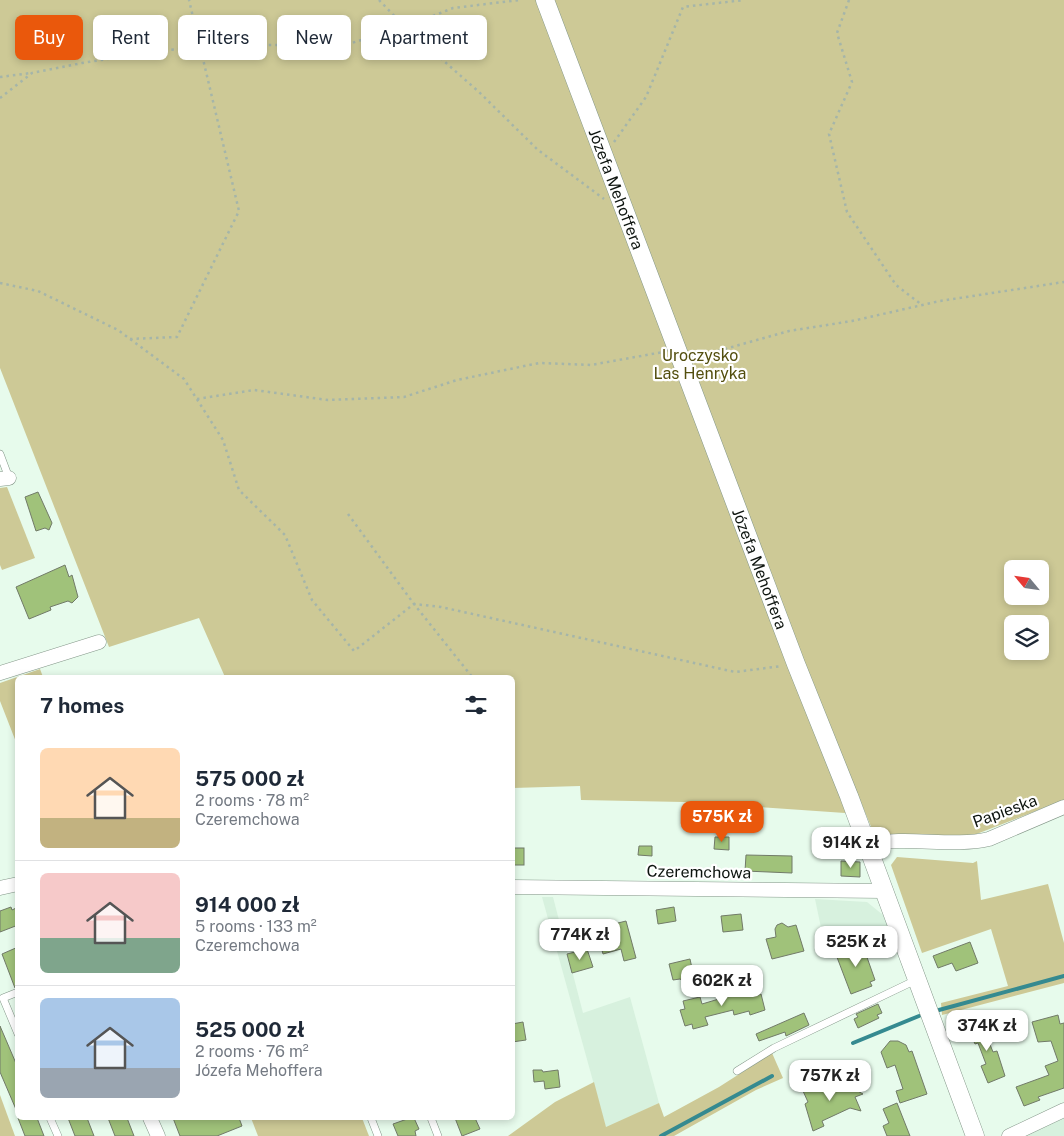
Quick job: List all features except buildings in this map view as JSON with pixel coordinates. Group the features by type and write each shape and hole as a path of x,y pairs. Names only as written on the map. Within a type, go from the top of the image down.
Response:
{"street":[{"name":"Józefa Mehoffera","path":"545,0 796,664 868,845 916,980 975,1136"},
{"path":"0,673 99,642"},
{"name":"Papieska","path":"868,845 989,839 1064,807"},
{"path":"0,888 15,885"},
{"name":"Czeremchowa","path":"515,887 884,891"},
{"path":"1009,1136 1064,1110"},
{"path":"151,1120 158,1136"}],"lane":[{"path":"0,454 5,478"},
{"path":"737,1071 774,1048 916,980"},
{"path":"15,993 3,998 15,1027"},
{"path":"51,1120 58,1136"},
{"path":"372,1120 378,1136"},
{"path":"432,1120 438,1136"}],"path":[{"path":"189,0 192,15"},
{"path":"379,0 393,15"},
{"path":"435,15 453,8 520,0"},
{"path":"603,157 646,96 683,7 744,0"},
{"path":"849,0 837,33 852,82 829,134 845,203 848,212 896,285 922,305"},
{"path":"267,45 345,45 361,40"},
{"path":"0,77 178,49"},
{"path":"130,339 177,337 239,211 202,60"},
{"path":"442,60 538,150 626,214"},
{"path":"0,98 32,73"},
{"path":"197,399 254,390 328,400 404,397 457,380 539,363 591,365 655,352 707,354 789,331 852,321 922,305 1064,282"},
{"path":"0,283 38,291 118,330 184,379 223,440 239,490 285,535 312,600 354,651 414,604 441,607 735,672 796,664"},
{"path":"348,514 414,604 471,675"}],"shaded area":[{"path":"542,897 553,897 583,1013 630,997 659,1103 606,1128"},
{"path":"815,899 867,902 883,915 888,927 824,942"},
{"path":"1064,1115 1064,1136 1017,1136"}],"green space":[{"name":"Uroczysko Las Henryka","path":"0,0 1064,0 1064,800 974,835 875,836 859,798 845,813 684,802 581,800 580,786 515,788 515,675 224,675 199,618 109,647 0,368"},
{"path":"7,487 35,558 2,570 0,565 0,488"},
{"path":"40,669 42,675 23,675"},
{"path":"15,678 15,739 0,701 0,683"},
{"path":"897,857 973,863 977,861 981,900 1048,884 1064,943 1064,983 942,1015 941,1003 1008,986 991,929 922,953 891,865"},
{"path":"772,1053 783,1078 756,1090 674,1136 508,1136 555,1102 594,1082 606,1127 659,1103 664,1117 719,1087"},
{"path":"0,1095 15,1136 0,1136"},
{"path":"252,1120 363,1120 369,1136 258,1136"}],"waterway":[{"path":"939,1010 1064,976"},
{"path":"853,1043 919,1016"},
{"path":"661,1136 772,1076"}]}
